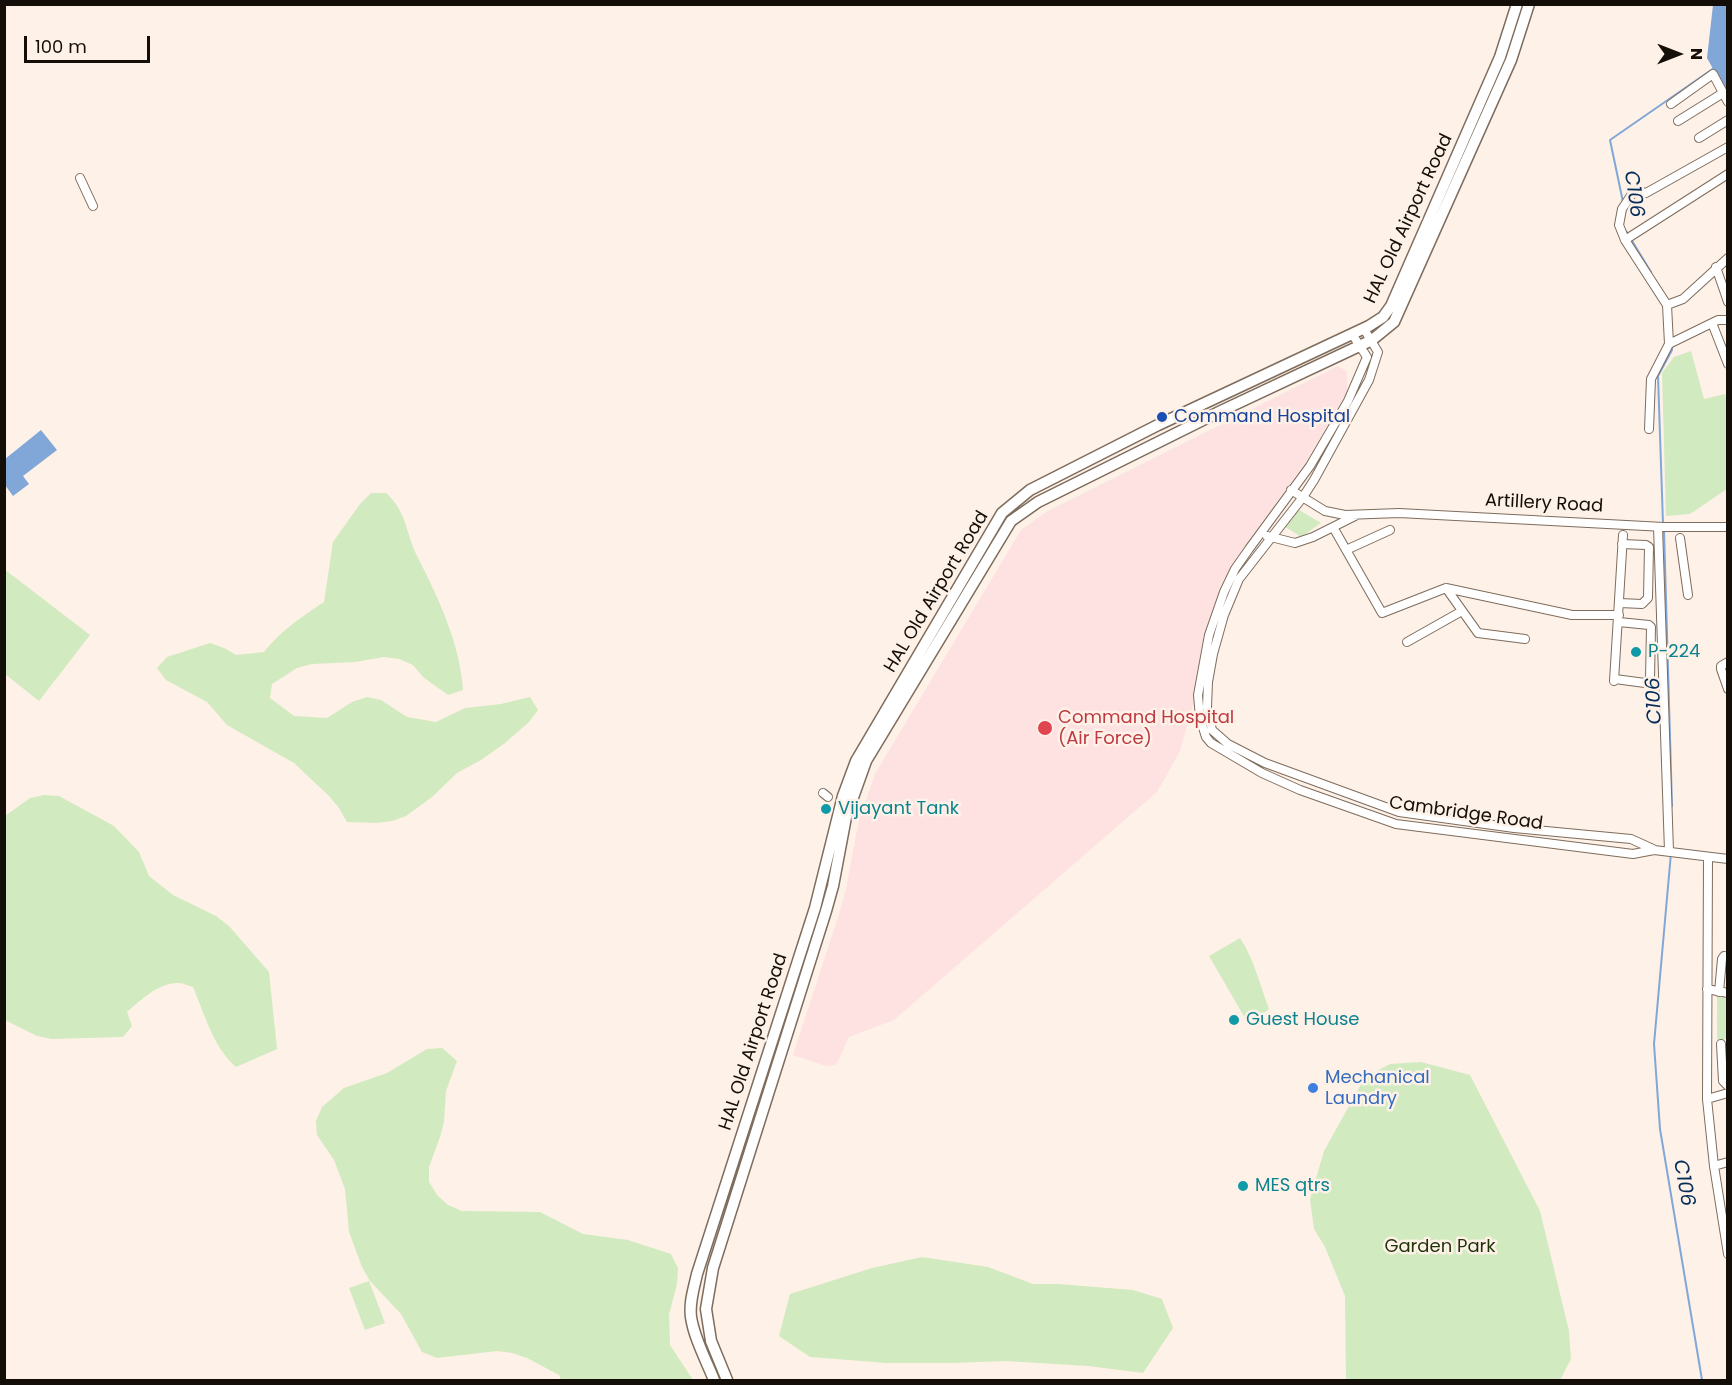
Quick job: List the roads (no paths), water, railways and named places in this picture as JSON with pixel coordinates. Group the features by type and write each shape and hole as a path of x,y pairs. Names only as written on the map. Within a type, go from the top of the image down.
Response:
{"main road":[{"name":"HAL Old Airport Road","path":"714,1380 691,1317 691,1300 697,1274 815,908 843,796 1002,513 1030,490 1158,425 1364,329 1383,317 1390,306 1500,57 1517,4"},
{"name":"HAL Old Airport Road","path":"727,1380 711,1341 706,1309 713,1268 826,911 860,763 1011,520 1038,502 1221,411 1361,346 1394,322 1511,60 1529,4"}],"street":[{"path":"1671,104 1713,74 1728,102"},
{"path":"1678,121 1723,93"},
{"path":"1699,138 1728,120"},
{"path":"1649,429 1651,379 1669,344 1669,304 1625,240 1619,225 1622,209 1636,191 1646,193 1728,147"},
{"path":"1625,240 1728,174"},
{"path":"80,178 93,206"},
{"path":"1669,304 1683,298 1728,258"},
{"path":"1716,267 1728,302"},
{"path":"1669,344 1718,320 1728,320"},
{"path":"1712,323 1728,364"},
{"path":"1364,329 1372,340"},
{"path":"1352,334 1361,346"},
{"name":"Cambridge Road","path":"1372,340 1378,352 1369,380 1303,497 1239,579 1224,615 1208,682 1209,722 1215,734 1228,744 1265,763 1399,812 1514,828 1632,839 1654,849 1728,859"},
{"name":"Cambridge Road","path":"1361,346 1367,357 1348,401 1310,466 1235,569 1224,592 1209,635 1198,695 1200,718 1206,736 1211,743 1262,773 1300,790 1396,824 1633,854 1654,849"},
{"name":"Artillery Road","path":"1292,490 1325,511 1345,515 1400,513 1658,527 1728,527"},
{"name":"Artillery Road","path":"1261,534 1295,543 1313,537 1358,514"},
{"path":"1334,527 1382,612 1446,588 1572,615 1619,619 1649,625 1652,630 1650,679 1645,683 1615,680 1619,619 1620,603 1623,535"},
{"path":"1658,527 1669,851"},
{"path":"1347,550 1390,530"},
{"path":"1680,538 1688,596"},
{"path":"1620,603 1642,604 1648,598 1649,547 1622,544"},
{"path":"1446,588 1478,633 1525,639"},
{"path":"1407,642 1462,611"},
{"path":"1728,662 1720,669 1728,689"},
{"path":"1708,857 1707,1099 1714,1167 1724,1211 1728,1254"},
{"path":"1707,989 1723,992 1722,959 1724,956 1728,957"},
{"path":"1707,1048 1724,1042 1722,1081 1728,1086"},
{"path":"1707,1099 1728,1093"},
{"path":"1714,1167 1728,1162"}],"water":[{"path":"1713,5 1727,5 1727,94 1707,58"},
{"path":"41,430 57,450 23,476 29,484 13,496 5,485 5,459"}],"waterway":[{"name":"C106","path":"1623,202 1610,140 1714,68"},
{"name":"C106","path":"1626,231 1651,272"},
{"name":"C106","path":"1663,524 1658,376 1672,350 1672,344"},
{"name":"C106","path":"1664,530 1672,806"},
{"name":"C106","path":"1671,853 1654,1044 1660,1129 1702,1380"}],"place":[{"name":"Command Hospital","path":"1162,417"},
{"name":"P-224","path":"1636,652"},
{"name":"Command Hospital (Air Force)","path":"1045,728"},
{"name":"Vijayant Tank","path":"826,809"},
{"name":"Guest House","path":"1234,1020"},
{"name":"Mechanical Laundry","path":"1313,1088"},
{"name":"MES qtrs","path":"1243,1186"}],"park label":[{"name":"Garden Park","path":"1440,1247"}]}
